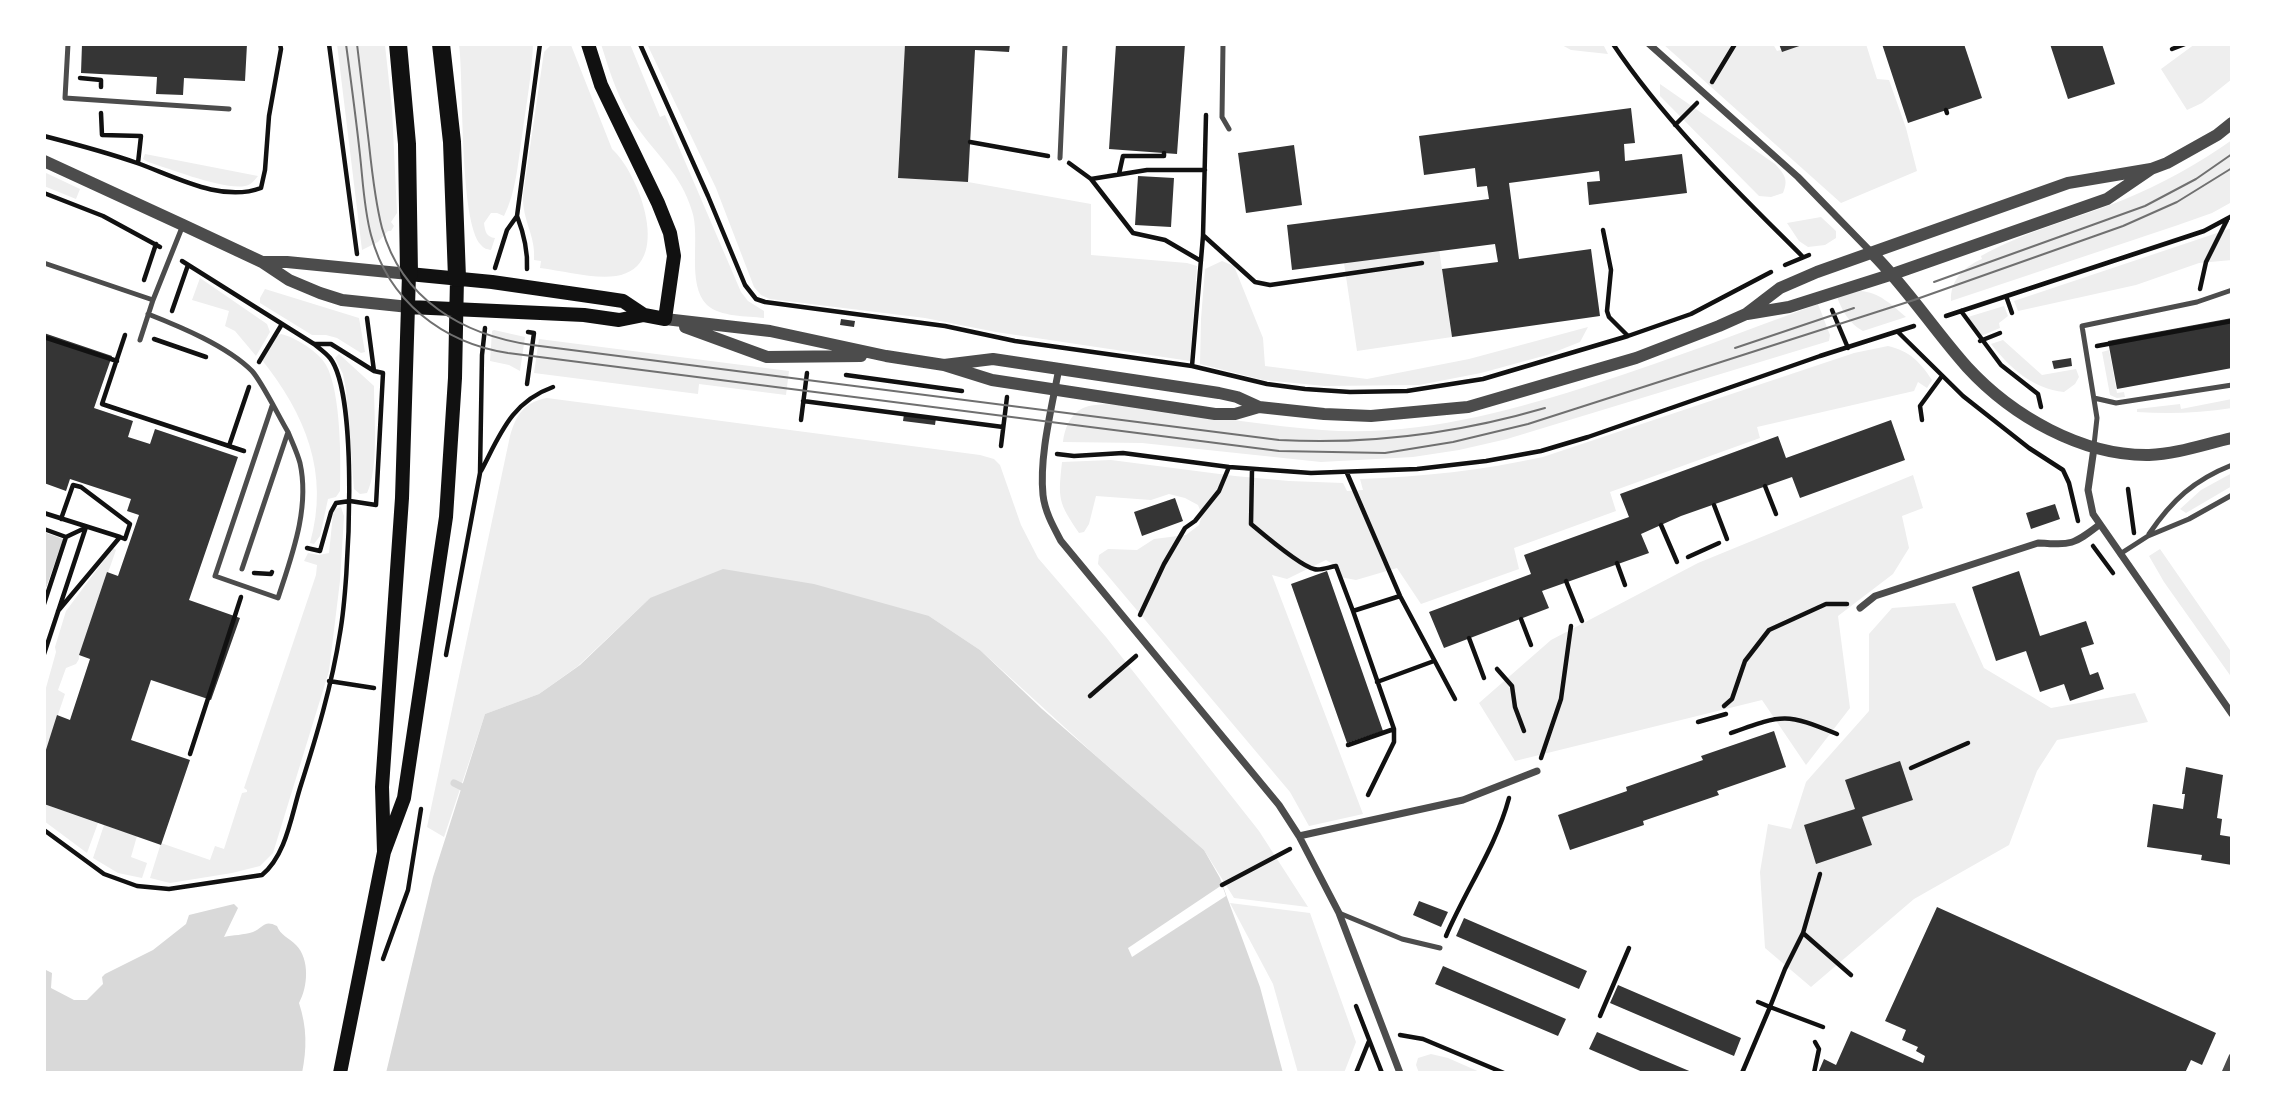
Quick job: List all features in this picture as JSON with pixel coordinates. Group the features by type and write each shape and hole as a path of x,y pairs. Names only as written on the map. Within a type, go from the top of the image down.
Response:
{"main road":[{"path":"384,852 382,787 402,498 410,274 407,144 398,44"},
{"path":"340,1073 384,852 404,798 446,517 455,378 457,278 452,142 441,44"},
{"path":"409,307 584,315 619,320 644,315 665,319 674,256 670,233 659,202 601,85 588,44"},
{"path":"410,274 623,301 644,315"}],"street":[{"path":"1649,44 1798,177 1893,274 1970,369 1996,392 2046,428 2094,448 2131,454 2152,455 2232,438"},
{"path":"1746,314 1780,288 1817,272 2068,183 2151,169 2168,163 2232,123"},
{"path":"44,161 262,262 289,280 320,293 342,300 409,307"},
{"path":"944,365 993,359 1219,393 1237,397 1259,407 1324,414 1371,416 1468,407 1636,358 1746,314 1789,307 1893,274 2107,199 2151,169"},
{"path":"262,262 410,274"},
{"path":"665,319 767,356 886,356"},
{"path":"665,319 770,331 886,356 944,365 992,380 1216,414 1235,414 1259,407"},
{"path":"1059,368 1043,466 1043,495 1048,516 1061,541 1279,804 1339,913 1400,1073"},
{"path":"2094,448 2089,501 2099,525 2232,714"},
{"path":"1860,608 1875,596 2027,546 2038,543 2078,542 2099,525"},
{"path":"1299,836 1463,800 1536,771"},
{"path":"2225,1073 2232,1057"}],"lane":[{"path":"68,44 65,98 229,109"},
{"path":"1060,158 1065,44"},
{"path":"1223,44 1223,117 1229,129"},
{"path":"141,338 183,225"},
{"path":"44,263 153,300"},
{"path":"2094,448 2097,418 2082,327 2197,302 2232,290"},
{"path":"148,314 225,351 254,372 288,432 300,462 301,513 295,545 278,597 215,576 272,406"},
{"path":"2094,398 2116,403 2232,385"},
{"path":"243,569 288,432"},
{"path":"2148,536 2166,508 2191,486 2209,474 2232,465"},
{"path":"2120,554 2148,536 2189,519 2232,495"},
{"path":"1339,913 1402,939 1440,948"}],"path":[{"path":"44,136 227,192 249,192 261,188 280,44"},
{"path":"329,44 359,269"},
{"path":"517,216 541,44"},
{"path":"640,44 709,196 745,285 755,299 765,302 945,326 1015,341 1192,366 1305,389 1350,392 1407,391 1483,379 1628,336 1691,314 1802,256 1811,254"},
{"path":"1613,44 1640,84 1675,125 1802,256"},
{"path":"1675,125 1705,95 1735,44"},
{"path":"2172,49 2185,44"},
{"path":"1192,366 1202,261 1206,107"},
{"path":"103,135 141,136 138,163"},
{"path":"970,142 1060,158 1091,178 1133,233 1165,240 1202,261"},
{"path":"1119,174 1123,156 1164,156 1164,153"},
{"path":"1091,178 1147,170 1205,170"},
{"path":"1074,456 1123,453 1252,470 1348,473 1417,469 1541,451 1645,419 1848,348 2204,231 2230,218"},
{"path":"2194,328 2206,262 2230,218"},
{"path":"1604,230 1611,270 1607,311 1609,317 1628,336"},
{"path":"1203,236 1255,282 1270,285 1422,263"},
{"path":"139,295 156,244"},
{"path":"162,341 188,265"},
{"path":"1825,294 1848,348"},
{"path":"2006,296 2012,313"},
{"path":"364,303 374,370"},
{"path":"1961,311 1980,341 2001,365 2038,394"},
{"path":"2086,349 2232,321"},
{"path":"210,359 162,341 141,338 127,331 102,404 257,456"},
{"path":"1898,332 1942,376 2004,429"},
{"path":"1980,341 2000,333"},
{"path":"44,337 117,362"},
{"path":"44,830 104,874 137,886 169,889 262,875 272,867 281,849 330,681 341,633 350,501 345,417 341,388 331,358 314,344 331,344 383,373 376,505 350,501 336,503 320,551 311,549"},
{"path":"834,373 967,391"},
{"path":"1922,420 1920,405 1942,376"},
{"path":"240,378 249,386"},
{"path":"474,514 480,473 484,380"},
{"path":"480,473 506,424 522,403 553,387"},
{"path":"994,395 1007,396"},
{"path":"803,401 1003,428"},
{"path":"1145,666 1125,642 1185,527 1195,521 1219,491 1229,467"},
{"path":"1252,470 1251,524 1297,561 1316,570 1336,566 1353,611 1394,729 1394,742 1368,795"},
{"path":"1348,473 1400,596 1455,699"},
{"path":"44,513 61,519 125,539 130,524 80,487 73,485 61,519"},
{"path":"1765,486 1776,514"},
{"path":"2128,489 2132,529 2137,545"},
{"path":"1714,505 1727,538"},
{"path":"1661,525 1677,562"},
{"path":"44,604 66,537 86,527"},
{"path":"44,654 46,638 58,611 86,527"},
{"path":"44,529 66,537"},
{"path":"58,611 120,537"},
{"path":"1688,557 1719,543"},
{"path":"190,754 249,573 271,573 275,563"},
{"path":"1617,563 1625,585"},
{"path":"1566,581 1582,621"},
{"path":"1353,611 1400,596"},
{"path":"1724,706 1732,699 1745,661 1769,630 1826,604 1845,603 1860,608"},
{"path":"1521,619 1531,645"},
{"path":"1536,771 1561,699 1571,626"},
{"path":"1469,638 1484,678"},
{"path":"1090,696 1136,656"},
{"path":"1377,682 1434,661"},
{"path":"1497,669 1512,686 1524,731"},
{"path":"330,681 388,690"},
{"path":"1698,722 1726,714"},
{"path":"1731,733 1783,717 1799,719 1837,734"},
{"path":"1349,745 1394,729"},
{"path":"1911,768 1968,743"},
{"path":"1440,948 1495,840 1514,780"},
{"path":"1222,885 1288,846 1296,860"},
{"path":"1742,1073 1785,969 1803,933 1820,874"},
{"path":"1803,933 1851,975"},
{"path":"1600,1016 1629,948"},
{"path":"1354,999 1382,1073"},
{"path":"1758,1002 1824,1027"},
{"path":"1384,1032 1423,1038 1504,1073"},
{"path":"1356,1073 1368,1041"},
{"path":"1814,1073 1819,1049 1815,1042"}],"shaded area":[{"path":"337,44 385,45 392,109 397,213 391,222 394,226 391,231 362,250"},
{"path":"459,44 533,44 518,167 511,197 504,216 491,213 484,223 486,233 495,238 491,250 481,245 474,231 469,209"},
{"path":"552,44 571,45 612,149 622,161 641,197 648,238 644,256 634,269 616,276 588,276 540,268 541,261 534,260 523,195 544,52"},
{"path":"601,44 630,44 660,117 665,115 741,292 748,301 764,311 764,318 719,312 707,305 701,296 695,273 694,222 687,198 682,186 625,108"},
{"path":"647,44 905,44 898,178 968,182 1091,204 1091,255 1197,266 1190,361 996,332 925,318 770,299 761,295 754,287 716,188"},
{"path":"1560,44 1603,44 1608,54 1571,50"},
{"path":"1663,44 1773,44 1777,51 1804,44 1866,44 1877,79 1889,80 1906,128 1917,171 1841,203"},
{"path":"2195,44 2232,44 2232,79 2202,103 2187,110 2161,69"},
{"path":"1660,84 1775,164 1785,177 1783,193 1771,197 1759,196 1660,96"},
{"path":"2232,140 2230,203 2212,213 2178,225 1951,301 1955,281 1969,266 1982,259 1981,256 2015,239 2152,187"},
{"path":"145,154 258,176 247,185 224,185 148,162 143,159"},
{"path":"44,172 80,189 76,199 44,186"},
{"path":"1821,217 1836,231 1836,238 1825,245 1808,247 1799,241 1787,223"},
{"path":"2232,228 2232,260 2199,263 2136,285 2018,311 2014,301"},
{"path":"1439,249 1452,337 1357,351 1344,263"},
{"path":"1222,261 1234,266 1263,338 1265,366 1367,379 1469,359 1588,327 1580,342 1547,355 1481,373 1419,385 1325,386 1263,380 1200,364 1205,269"},
{"path":"200,278 267,324 270,332 256,356 235,331 225,326 229,311 192,300"},
{"path":"265,289 359,318 365,352 361,353 337,338 312,335 260,303"},
{"path":"1860,291 1879,297 1906,317 1863,331 1850,321 1837,297"},
{"path":"1818,304 1830,335 1829,341 1507,439 1459,450 1413,457 1321,462 1142,443 1063,442 1068,425 1078,411 1089,406 1107,404 1322,430 1393,430 1462,420 1530,404 1598,383"},
{"path":"2004,306 2008,316 1999,323 2000,328 1981,336 1968,317"},
{"path":"494,330 525,337 520,371 509,365 490,361"},
{"path":"281,334 306,346 323,360 335,391 339,426 340,491 336,497 328,499 320,536 314,544 310,543 317,492 310,446 290,402 262,360"},
{"path":"539,339 789,371 786,395 699,384 698,394 534,373"},
{"path":"2003,340 2042,375 2076,369 2079,377 2075,384 2064,392 2042,387 2014,369 1991,344"},
{"path":"1888,346 1908,354 1919,363 1932,380 1927,388 1918,382 1914,391 1757,427 1760,438 1610,492 1616,511 1514,548 1519,569 1421,604 1397,568 1356,580 1340,577 1336,566 1326,560 1287,579 1272,575 1363,814 1309,826 1290,792 1098,564 1099,555 1108,549 1137,550 1154,539 1186,535 1199,525 1202,515 1198,505 1169,494 1151,500 1096,496 1089,524 1084,532 1079,533 1061,500 1062,462 1111,460 1235,476 1343,483 1347,491 1363,490 1360,479 1406,477 1520,462 1543,457 1854,353"},
{"path":"2109,350 2117,393 2124,392 2125,397 2110,395 2102,352"},
{"path":"339,354 374,386 374,456 367,493 360,494 354,489 346,390 343,374 335,358"},
{"path":"547,398 994,459 1000,465 1021,525 1038,558 1106,637 1259,831 1308,907 1234,898 1204,850 980,650 929,616 650,598 578,666 539,694 485,714 444,837 427,827 510,436 522,411 532,403"},
{"path":"2232,399 2232,408 2220,410 2185,413 2137,412 2137,409 2180,404 2181,409"},
{"path":"2232,473 2232,486 2186,513 2180,509 2201,490"},
{"path":"1913,475 1923,508 1902,516 1909,548 1893,574 1838,616 1850,708 1806,765 1762,700 1515,761 1479,703 1551,640 1698,563"},
{"path":"341,507 344,516 340,581 329,671 273,853 260,866 232,873 170,883 150,878 161,843 210,860 215,846 224,849 242,793 247,792 244,788 316,575 317,565 304,561 308,553 329,553 333,514 335,509"},
{"path":"44,532 63,539 44,594"},
{"path":"113,548 116,550 79,659 76,664 66,668 58,690 65,694 44,756 44,695 66,611"},
{"path":"2160,549 2232,653 2232,678 2164,582 2149,556"},
{"path":"723,569 814,584 929,616 980,650 1042,709 1204,850 1220,878 1260,987 1283,1073 386,1073 433,877 485,714 539,694 580,665 650,598"},
{"path":"1955,603 1984,668 2051,708 2135,693 2148,722 2057,740 2037,771 2009,845 1914,899 1811,987 1765,948 1760,872 1768,824 1791,829 1806,782 1869,711 1869,634 1892,608"},
{"path":"44,804 98,823 87,853 44,821"},
{"path":"104,825 137,836 131,857 147,863 142,878 118,873 93,858"},
{"path":"1230,903 1310,913 1356,1042 1344,1073 1298,1073 1273,984"},
{"path":"234,904 238,908 224,937 250,933 266,924 273,924 296,945 304,958 306,981 299,1003 305,1038 302,1073 44,1073 46,970 52,973 51,988 74,1000 87,1000 103,984 102,977 105,974 153,950 186,924 189,915"},
{"path":"1431,1054 1448,1058 1482,1073 1419,1073 1416,1065 1418,1058"}],"pier":[{"path":"1222,885 1226,896 1132,957 1128,948"}],"building":[{"path":"82,44 247,44 245,81 184,78 183,95 156,94 157,77 81,73"},
{"path":"905,44 1010,44 1009,52 975,50 968,182 898,178"},
{"path":"1116,44 1185,44 1177,154 1109,149"},
{"path":"1779,44 1805,44 1782,52"},
{"path":"1882,44 1964,44 1982,98 1908,123"},
{"path":"2050,44 2102,44 2115,84 2068,99"},
{"path":"1631,108 1635,143 1624,144 1625,161 1682,154 1687,193 1589,205 1587,182 1600,181 1599,171 1509,183 1519,259 1591,249 1600,316 1452,337 1442,269 1498,262 1495,244 1292,270 1287,225 1489,199 1487,186 1477,187 1475,168 1424,175 1419,136"},
{"path":"1294,145 1302,205 1246,213 1238,153"},
{"path":"1138,176 1174,178 1171,227 1135,225"},
{"path":"2232,318 2232,368 2117,389 2108,341"},
{"path":"841,319 855,321 854,327 840,325"},
{"path":"44,333 112,356 94,408 133,421 128,437 150,444 155,429 238,457 189,600 240,618 211,700 151,680 131,740 190,760 161,845 44,804 44,756 57,715 70,720 90,659 79,655 107,572 118,576 139,515 127,511 131,499 70,479 66,491 44,483"},
{"path":"2071,358 2072,366 2054,369 2052,361"},
{"path":"904,414 936,418 935,425 903,421"},
{"path":"1891,420 1905,460 1800,498 1792,477 1681,516 1641,534 1649,553 1542,591 1549,608 1444,648 1429,612 1531,574 1524,555 1629,517 1620,494 1778,436 1786,458"},
{"path":"1175,498 1183,521 1142,536 1134,512"},
{"path":"2055,504 2060,519 2031,529 2026,513"},
{"path":"1327,571 1383,731 1347,743 1291,584"},
{"path":"2019,571 2040,636 2086,621 2094,644 2081,648 2090,675 2098,672 2104,689 2070,701 2064,684 2040,692 2026,651 1996,661 1972,587"},
{"path":"1774,731 1786,767 1717,791 1719,795 1643,821 1644,825 1570,850 1558,815 1703,760 1701,756"},
{"path":"1900,761 1913,800 1862,817 1872,845 1816,864 1804,825 1855,809 1845,780"},
{"path":"2186,767 2223,775 2217,818 2222,819 2220,835 2232,837 2232,865 2201,860 2202,855 2147,847 2153,804 2183,809"},
{"path":"1419,901 1448,912 1441,927 1413,915"},
{"path":"1937,907 2216,1033 2202,1065 2191,1060 2185,1073 1818,1073 1824,1059 1836,1065 1851,1031 1923,1063 1925,1056 1916,1051 1918,1047 1902,1040 1906,1030 1885,1021"},
{"path":"1464,918 1587,971 1579,989 1456,936"},
{"path":"1443,966 1566,1019 1558,1036 1435,984"},
{"path":"1618,985 1741,1038 1734,1056 1610,1003"},
{"path":"1597,1032 1694,1073 1645,1073 1589,1049"}],"waterway":[{"path":"454,783 462,787"}],"tram line":[{"path":"346,44 367,215 379,259 390,280 421,315 462,340 508,353 1279,451 1385,453 1453,442 1528,424 1914,300 2123,226 2177,202 2232,168"},
{"path":"357,44 376,197 382,228 391,253 420,294 459,323 482,333 532,345 1279,440 1347,441 1413,436 1479,425 1545,408"},
{"path":"1934,282 2145,206 2196,179 2232,154"},
{"path":"1735,348 1854,308"}]}
